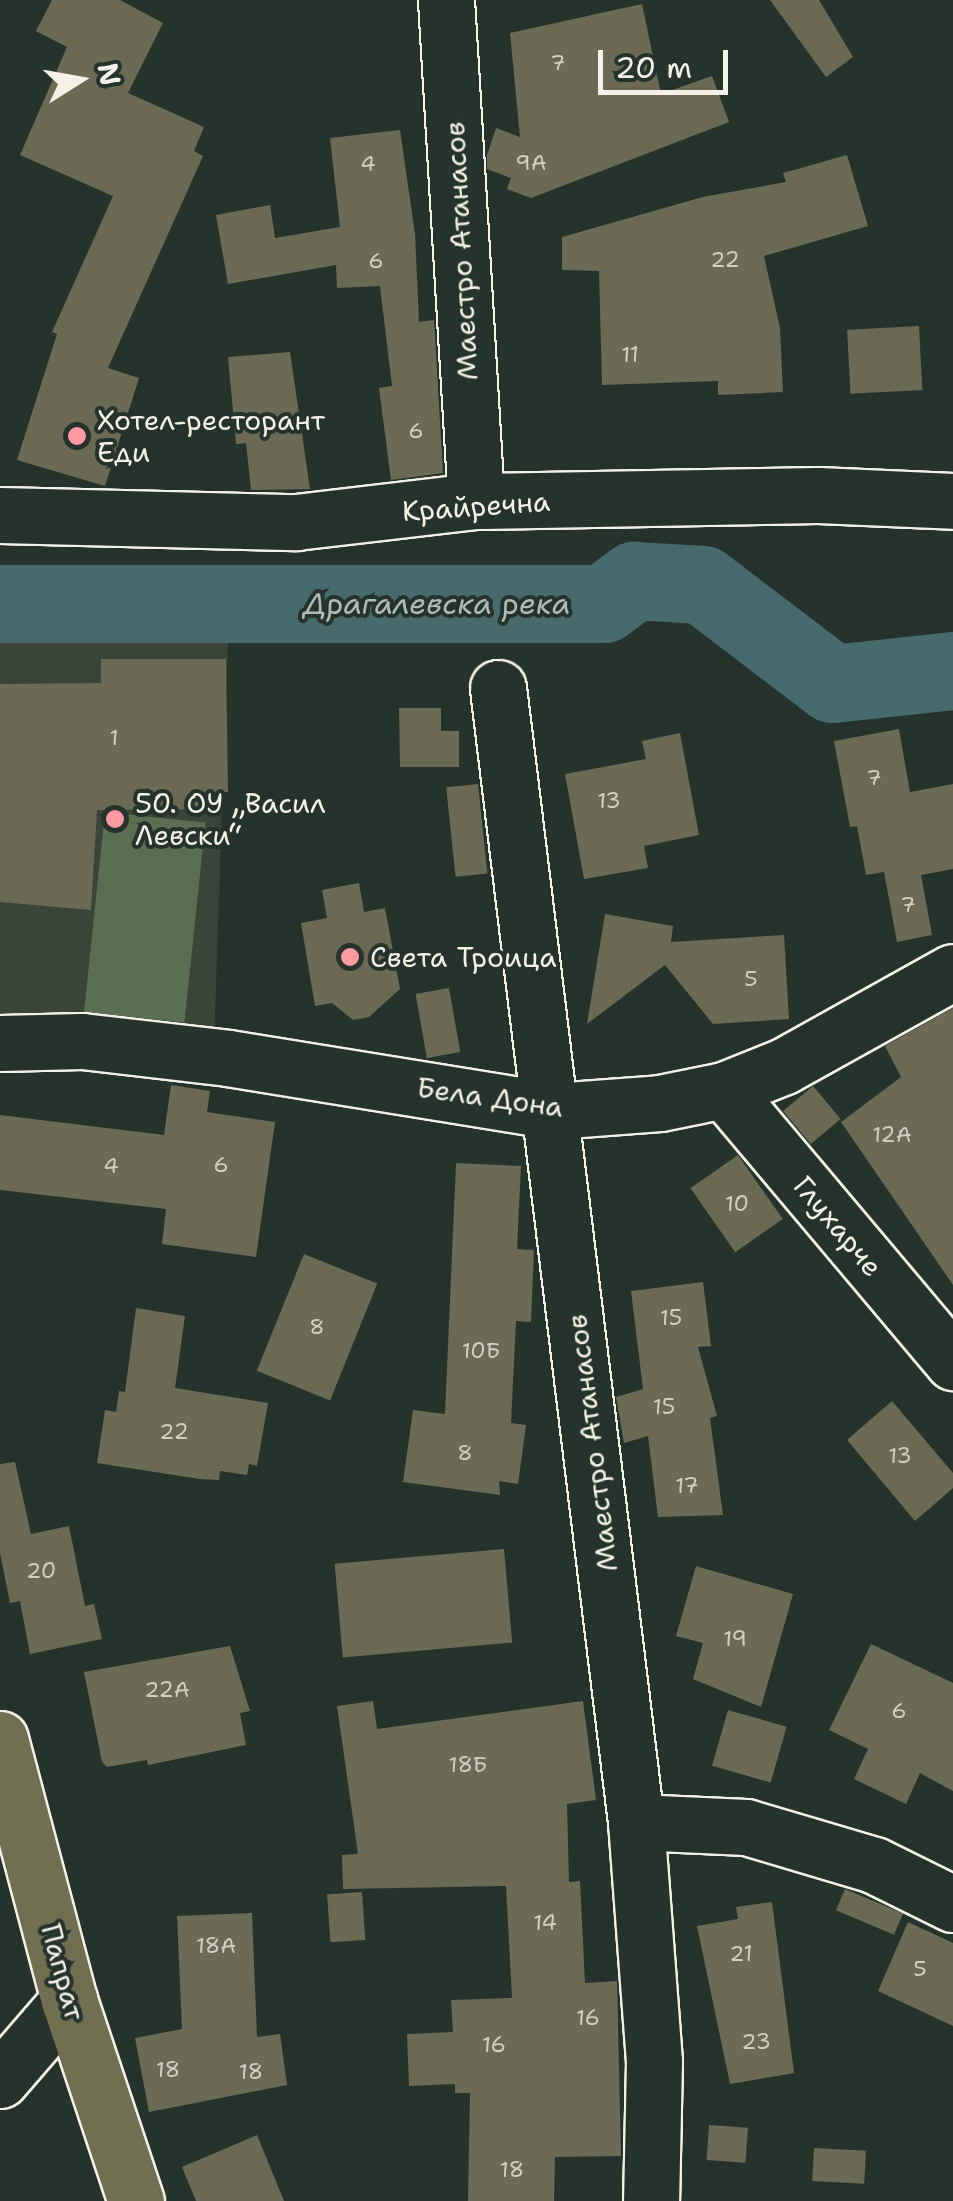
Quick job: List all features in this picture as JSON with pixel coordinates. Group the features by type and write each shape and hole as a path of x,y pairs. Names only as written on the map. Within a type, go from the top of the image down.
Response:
{"main road":[{"name":"Папрат","path":"2,1755 69,2000 136,2201"}],"street":[{"name":"Маестро Атанасов","path":"446,0 476,502"},
{"name":"Крайречна","path":"0,515 296,522 476,502 818,495 953,500"},
{"name":"Маестро Атанасов","path":"498,688 554,1110 636,1822 654,2060 651,2201"},
{"name":"Бела Дона","path":"0,1043 82,1041 228,1058 554,1110 660,1103 724,1090 784,1066 953,972"},
{"name":"Глухарче","path":"724,1090 953,1362"},
{"path":"636,1822 746,1827 874,1865 953,1904"},
{"path":"0,2080 69,2000"}],"shaded area":[{"name":"50. ОУ „Васил Левски“","path":"0,607 229,615 214,1034 0,1026"}],"green space":[{"path":"105,812 205,823 184,1022 84,1012"}],"building":[{"path":"52,0 120,0 163,23 128,93 204,127 194,151 203,156 108,368 139,378 105,486 17,460 57,334 52,332 113,196 20,155 67,47 36,31"},
{"path":"770,0 819,0 853,57 826,77"},
{"path":"642,4 661,94 712,76 729,122 531,198 507,189 511,178 487,169 487,155 496,128 520,137 510,33"},
{"path":"400,130 415,234 419,322 434,320 443,473 391,480 379,388 392,386 380,286 337,288 336,265 228,284 216,215 270,205 275,238 340,227 330,138"},
{"path":"847,155 868,226 764,256 780,328 783,392 718,395 718,381 602,385 599,271 562,270 562,237 703,197 786,182 783,173"},
{"path":"919,326 922,390 850,394 847,330"},
{"path":"290,352 310,489 251,490 246,443 236,444 228,357"},
{"path":"101,659 226,659 228,792 202,792 203,809 97,810 91,910 0,902 0,684 101,683"},
{"path":"399,708 441,708 441,731 459,731 459,767 400,767"},
{"path":"899,729 910,792 953,784 953,869 921,875 932,935 897,942 884,872 866,875 857,826 850,827 834,741"},
{"path":"680,733 699,835 644,846 648,868 584,879 565,774 646,759 642,741"},
{"path":"478,784 487,874 456,877 446,787"},
{"name":"Света Троица","path":"359,883 364,912 385,908 400,989 369,1017 353,1020 332,1003 315,1006 301,923 327,918 322,890"},
{"path":"605,914 673,926 671,942 784,935 789,1019 713,1024 665,965 587,1024"},
{"path":"449,988 460,1052 427,1058 416,994"},
{"path":"953,1008 953,1285 841,1122 901,1077 885,1046"},
{"path":"171,1085 210,1091 207,1112 275,1122 256,1257 162,1244 166,1209 0,1190 0,1115 164,1135"},
{"path":"813,1086 841,1119 811,1144 783,1111"},
{"path":"738,1155 783,1219 735,1252 690,1188"},
{"path":"456,1163 521,1166 517,1249 534,1250 531,1322 516,1321 511,1423 526,1425 518,1484 499,1481 500,1495 403,1482 413,1410 445,1414"},
{"path":"304,1254 377,1284 330,1400 257,1371"},
{"path":"703,1282 711,1346 698,1347 717,1416 710,1418 723,1515 658,1517 648,1436 624,1443 616,1397 643,1389 631,1291"},
{"path":"136,1308 185,1316 175,1388 268,1403 257,1466 249,1464 247,1475 220,1471 219,1480 200,1479 97,1463 105,1410 116,1412 119,1391 125,1392"},
{"path":"892,1401 953,1473 953,1488 915,1521 847,1440"},
{"path":"15,1462 31,1534 69,1526 85,1606 94,1604 102,1639 30,1654 20,1601 10,1603 0,1553 0,1464"},
{"path":"504,1549 512,1643 343,1657 335,1564"},
{"path":"696,1566 793,1594 761,1707 693,1679 703,1643 676,1636"},
{"path":"871,1644 953,1683 953,1791 920,1773 906,1804 854,1779 868,1749 829,1730"},
{"path":"230,1646 250,1711 240,1713 246,1745 148,1765 147,1760 107,1767 102,1762 84,1672"},
{"path":"373,1701 377,1729 583,1701 596,1800 567,1804 569,1882 580,1881 585,1983 617,1981 621,2156 555,2157 554,2201 468,2201 470,2093 455,2093 455,2084 409,2086 407,2034 453,2032 451,2000 512,1998 506,1886 343,1889 342,1855 358,1854 337,1706"},
{"path":"728,1710 787,1727 771,1783 712,1766"},
{"path":"845,1889 903,1914 894,1935 836,1910"},
{"path":"362,1892 365,1940 330,1942 327,1894"},
{"path":"772,1902 794,2073 730,2084 697,1926 738,1919 736,1907"},
{"path":"252,1913 257,2037 280,2034 287,2085 149,2112 135,2038 182,2029 177,1916"},
{"path":"908,1922 953,1943 953,2026 878,1991"},
{"path":"709,2125 748,2128 745,2163 707,2160"},
{"path":"257,2135 284,2201 196,2201 182,2167"},
{"path":"814,2148 866,2151 864,2184 812,2181"}],"waterway":[{"name":"Драгалевска река","path":"0,604 604,604 635,581 703,585 833,684 953,671"}],"place":[{"name":"Хотел-ресторант Еди","path":"77,436"},
{"name":"50. ОУ „Васил Левски“","path":"115,819"},
{"name":"Света Троица","path":"350,957"}]}
